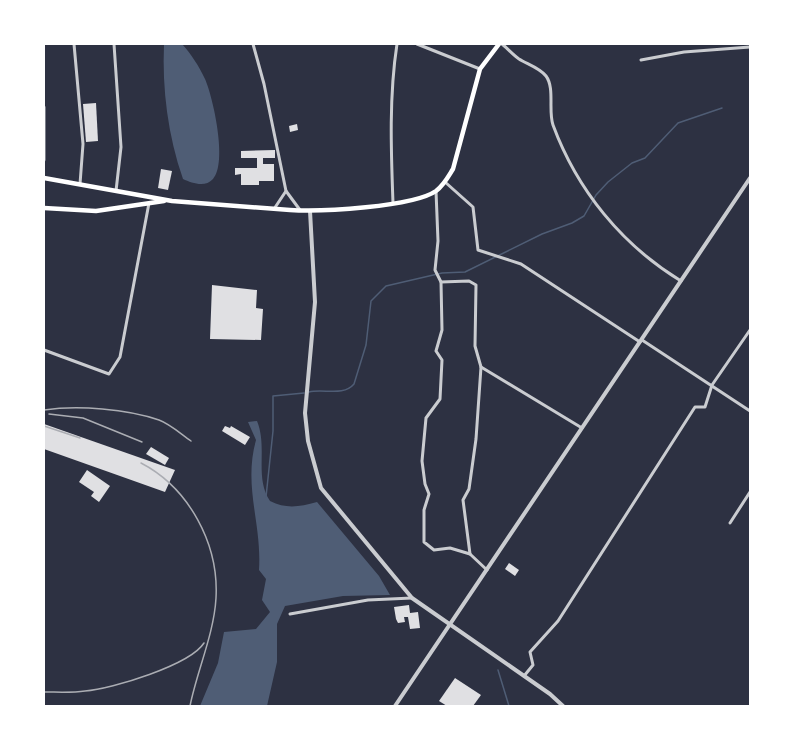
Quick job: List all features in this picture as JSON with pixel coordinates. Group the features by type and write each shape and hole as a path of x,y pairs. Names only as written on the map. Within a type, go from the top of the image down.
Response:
{"main road":[{"path":"44,178 172,201 301,211 413,200 436,191 446,183 458,155 480,69 501,44"},
{"path":"44,208 96,211 172,201"}],"street":[{"path":"75,44 83,144 79,186"},
{"path":"114,44 122,147 116,192"},
{"path":"253,44 264,84 286,191 301,211"},
{"path":"393,203 391,150 393,71 397,44"},
{"path":"417,44 480,69"},
{"path":"501,44 517,58 546,76 549,84 551,119 559,142 588,197 647,258 681,281"},
{"path":"641,60 684,51 750,47"},
{"path":"44,107 44,160"},
{"path":"395,706 750,178"},
{"path":"446,183 473,207 476,246 482,253 521,264 750,411"},
{"path":"274,209 286,191"},
{"path":"436,191 438,241 435,270 441,282 442,330 436,345 442,360 440,399 426,418 422,461 425,484 429,494 422,527 424,542 434,550 450,548 470,554 487,570"},
{"path":"44,350 109,374 120,357 149,203"},
{"path":"310,211 315,302 305,413 313,462 326,496 412,598 563,706"},
{"path":"441,282 470,281 476,285 475,346 481,367 474,459 469,489 463,500 470,554"},
{"path":"524,676 533,665 530,652 558,621 694,407 705,406 712,385 750,330"},
{"path":"481,367 582,428"},
{"path":"730,523 750,492"},
{"path":"290,614 368,600 412,598"}],"water":[{"path":"164,44 182,44 192,56 208,88 215,114 219,145 217,171 210,182 202,184 183,179 173,146 167,112"},
{"path":"257,421 260,431 263,482 270,501 293,506 317,502 379,576 390,595 343,596 285,606 277,624 277,662 267,706 200,706 218,663 224,632 256,629 270,612 262,600 266,579 259,570 258,536 252,489 251,474 256,440 248,422"}],"building":[{"path":"96,103 98,141 86,142 83,104"},
{"path":"297,124 298,130 290,132 289,126"},
{"path":"275,150 275,158 263,158 263,164 274,164 274,181 259,181 259,185 241,185 241,174 235,175 235,168 257,168 257,158 241,158 241,151"},
{"path":"161,169 172,171 168,190 158,188"},
{"path":"212,285 257,290 256,308 263,309 261,340 210,339"},
{"path":"44,424 175,470 165,492 44,449"},
{"path":"225,426 230,428 231,426 250,437 245,445 222,431"},
{"path":"151,447 169,458 165,465 146,454"},
{"path":"87,470 110,486 99,502 91,496 94,492 79,482"},
{"path":"509,563 519,570 515,576 505,569"},
{"path":"409,605 410,613 418,612 420,628 410,629 408,617 404,617 405,622 398,623 396,619 394,607"},
{"path":"455,678 481,695 473,706 447,706 439,701"}],"waterway":[{"path":"309,392 339,391 354,384 366,345 371,301 386,286 442,273 465,272 542,234 572,223 584,216 596,195 608,182 632,163 645,158 678,123 722,108"},
{"path":"266,497 273,431 273,396 304,393"},
{"path":"498,670 509,706"}],"railway":[{"path":"44,410 87,408 132,413 163,422 191,441"},
{"path":"49,414 83,418 142,442"},
{"path":"44,426 80,438"},
{"path":"141,463 158,474 187,502 198,520 212,558 216,578 215,612 190,706"},
{"path":"44,692 85,691 131,681 183,660 204,643"}]}
